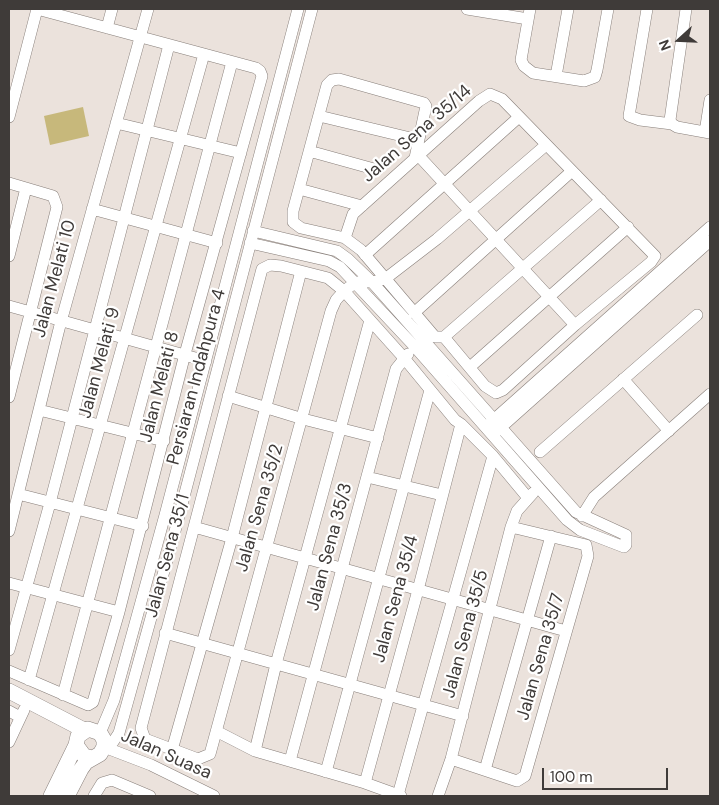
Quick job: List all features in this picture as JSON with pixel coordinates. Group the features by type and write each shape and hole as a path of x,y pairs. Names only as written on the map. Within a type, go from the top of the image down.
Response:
{"main road":[{"path":"9,691 88,739 100,754 92,758 82,769 68,796"},
{"path":"9,702 22,714 88,739"},
{"path":"88,739 84,756 92,758"},
{"path":"50,796 88,739"}],"street":[{"path":"9,117 10,103 37,9 75,14 107,28 232,62 134,434 62,695 9,671"},
{"path":"107,28 112,9"},
{"name":"Jalan Melati 10","path":"9,532 61,321 148,9"},
{"name":"Persiaran Indahpura 4","path":"298,9 206,361 114,700 88,739 113,742 121,724 174,535 312,9"},
{"path":"467,9 529,14 521,60 524,66 534,73 590,81 595,77 597,70 608,9"},
{"path":"556,76 568,9"},
{"path":"647,9 629,116 640,120 672,124 707,132 710,100"},
{"path":"672,124 669,114 686,9"},
{"path":"9,650 50,503 169,45"},
{"name":"Jalan Melati 9","path":"29,680 102,425 204,54"},
{"name":"Jalan Melati 8","path":"62,695 91,705 120,612 185,354 261,81 260,71 232,62"},
{"path":"575,325 522,269 444,184 416,157 426,106 422,100 339,79 332,80 327,85 292,216 296,225 345,238 365,255 435,337 444,337 522,269 602,200"},
{"name":"Jalan Sena 35/14","path":"345,238 349,220 362,206 479,101 490,94 502,99 602,200 673,276"},
{"path":"319,116 419,140"},
{"path":"365,255 519,117"},
{"path":"116,122 241,154"},
{"path":"356,282 372,282 386,279 546,145"},
{"path":"309,151 374,169"},
{"path":"414,313 572,171"},
{"path":"9,183 53,196 57,207 9,396"},
{"path":"9,256 26,188"},
{"path":"299,189 362,206"},
{"path":"92,209 155,228 217,243"},
{"path":"470,367 628,227"},
{"path":"489,431 665,266 710,227"},
{"path":"250,243 330,261 340,267 356,282 567,520 580,530 624,547 626,545 626,535 576,512 372,282 337,252 253,231"},
{"path":"498,423 673,276 710,241"},
{"path":"444,337 490,390 496,393 503,390 655,256"},
{"name":"Jalan Sena 35/1","path":"198,758 147,741 142,732 166,633 262,269 270,265 301,271"},
{"path":"172,750 232,538 301,271 328,278 344,291 404,358 455,420 493,456 528,498"},
{"name":"Jalan Sena 35/2","path":"198,758 210,754 218,732 333,305 344,291 356,282"},
{"path":"9,306 206,361"},
{"path":"540,452 697,315"},
{"path":"255,751 276,664 370,320"},
{"name":"Jalan Sena 35/3","path":"290,761 396,369 415,348"},
{"path":"623,379 669,431"},
{"path":"326,772 430,390"},
{"path":"582,516 594,498 710,394"},
{"path":"228,396 378,438"},
{"path":"39,410 164,441"},
{"name":"Jalan Sena 35/4","path":"365,783 461,424"},
{"path":"218,732 255,751 400,795 423,705 493,456"},
{"path":"367,477 442,495"},
{"name":"Jalan Sena 35/5","path":"438,796 451,760 463,716 511,527 517,511 539,489"},
{"path":"18,494 77,511 142,526"},
{"path":"194,527 566,631"},
{"name":"Jalan Sena 35/7","path":"451,760 517,781 525,776 588,551 586,545 511,527"},
{"path":"486,770 551,536"},
{"path":"9,583 120,612"},
{"path":"166,633 463,716"},
{"path":"9,711 22,714 9,742"},
{"name":"Jalan Suasa","path":"88,739 151,765 214,796"},
{"path":"96,792 107,780 112,780 138,794 150,796"}],"shaded area":[{"path":"83,107 89,136 50,145 44,116"}]}
